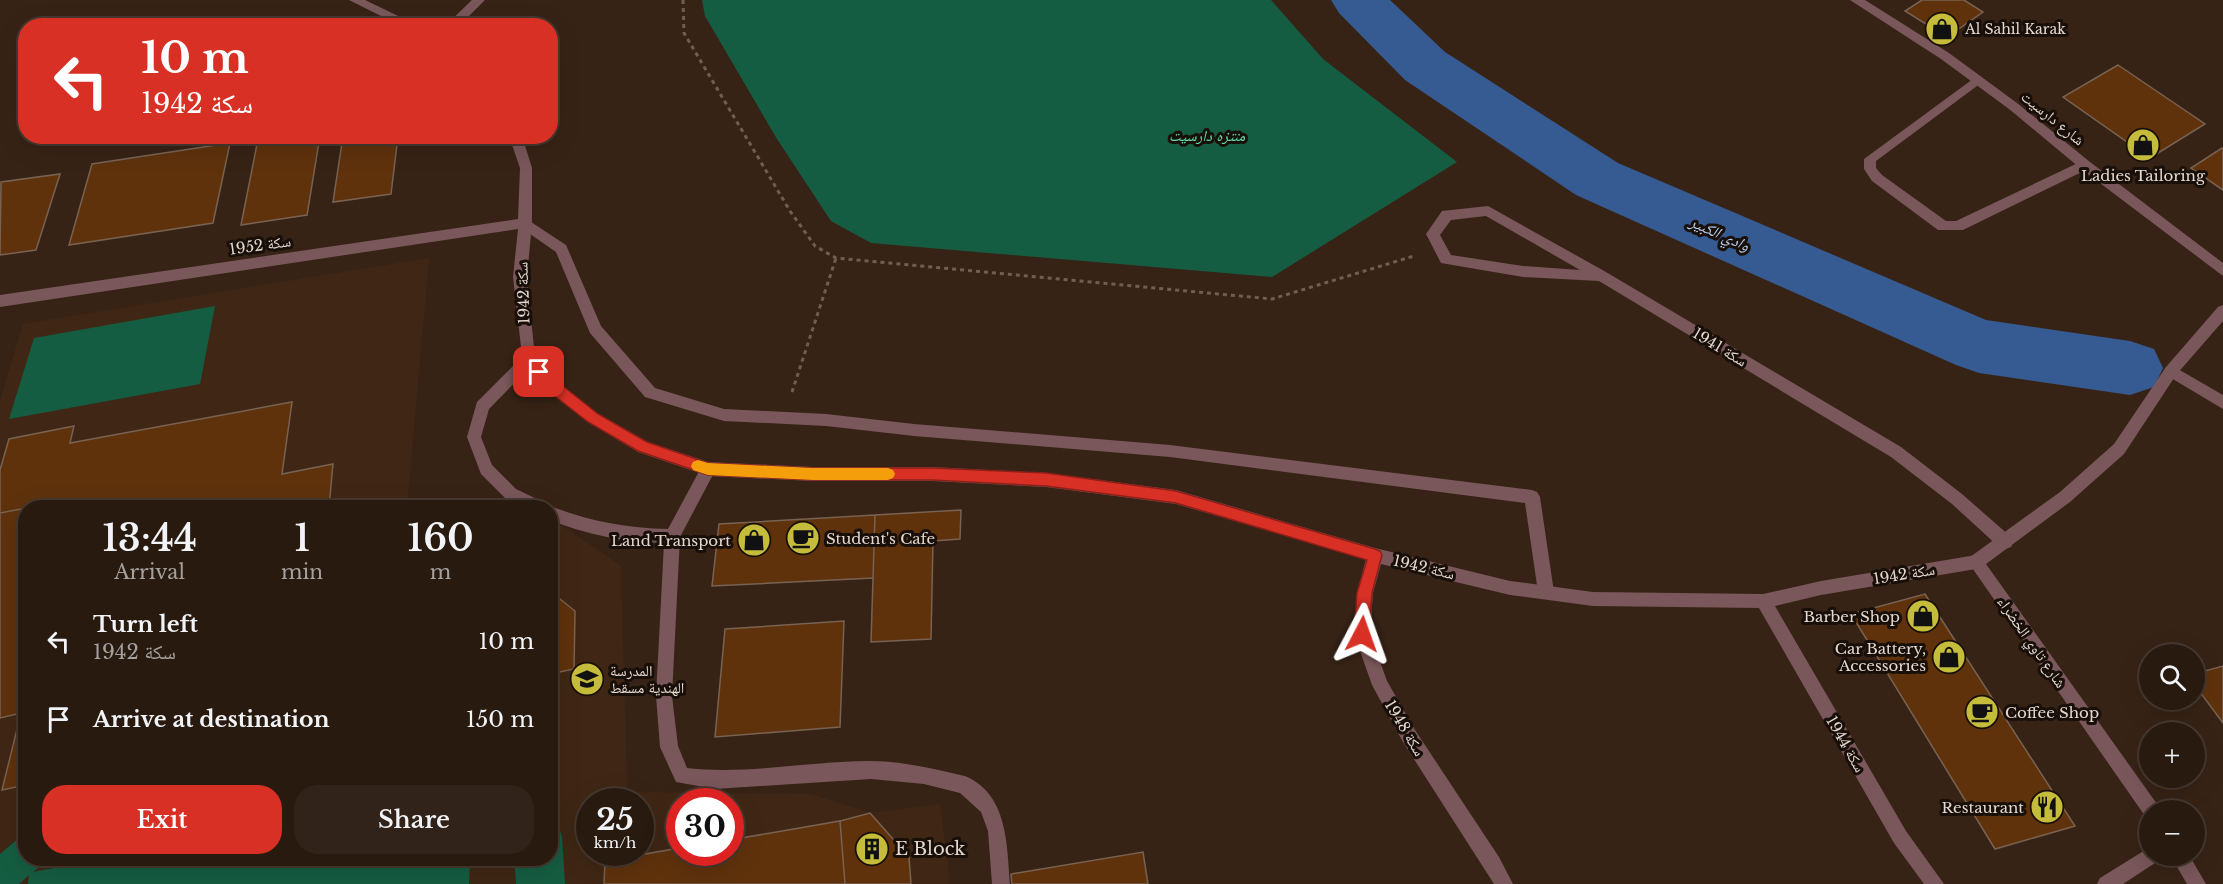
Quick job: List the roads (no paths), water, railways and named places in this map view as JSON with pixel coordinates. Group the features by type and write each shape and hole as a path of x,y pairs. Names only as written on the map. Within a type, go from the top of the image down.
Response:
{"street":[{"path":"355,0 399,18"},
{"path":"460,18 479,0"},
{"name":"شارع دارسيت","path":"1856,0 1946,56 2223,271"},
{"path":"1977,80 1870,159 1870,169 1877,178 1942,226 1958,226 2085,165"},
{"name":"سكة 1942","path":"518,144 526,168 525,223 520,278 528,360 551,385 593,418 643,447 708,469 813,474 932,474 1058,481 1176,497 1375,555 1510,588 1593,599 1763,601 1821,588 1976,562 2066,497 2119,449 2171,371 2223,311"},
{"name":"سكة 1941","path":"1601,276 1559,276 1498,271 1446,260 1433,234 1447,215 1488,211 1601,276 1896,452 1957,499 2005,542"},
{"path":"525,223 561,249 595,329 650,393 724,415 1170,451 1532,497 1546,592"},
{"name":"سكة 1952","path":"0,301 525,223"},
{"path":"523,500 511,494 486,469 474,437 482,406 528,360"},
{"path":"2171,371 2223,404"},
{"path":"708,469 672,536 664,696 669,747 682,776 714,780 870,770 924,775 965,784 988,806 997,831 1001,884"},
{"path":"558,516 579,525 624,535 672,536"},
{"name":"سكة 1948","path":"1375,555 1365,593 1362,634 1380,686 1409,736 1493,863 1504,884"},
{"name":"شارع تاوي الخضراء","path":"1976,562 2144,800"},
{"name":"سكة 1944","path":"1763,601 1900,837 1935,884"},
{"path":"2106,884 2139,863"},
{"path":"2186,866 2197,884"}],"waterway":[{"name":"وادي الكبير","path":"1358,0 1425,66 1597,179 1979,346 2130,368"}],"place":[{"name":"Al Sahil Karak","path":"1942,29"},
{"name":"Ladies Tailoring","path":"2143,145"},
{"name":"Student's Cafe","path":"803,538"},
{"name":"Land Transport","path":"754,540"},
{"name":"Barber Shop","path":"1923,616"},
{"name":"Car Battery, Accessories","path":"1949,657"},
{"name":"المدرسة الهندية مسقط","path":"587,679"},
{"name":"Coffee Shop","path":"1982,712"},
{"name":"Restaurant","path":"2047,807"},
{"name":"E Block","path":"872,849"}],"park label":[{"name":"منتزه دارسيت","path":"1207,135"}]}
